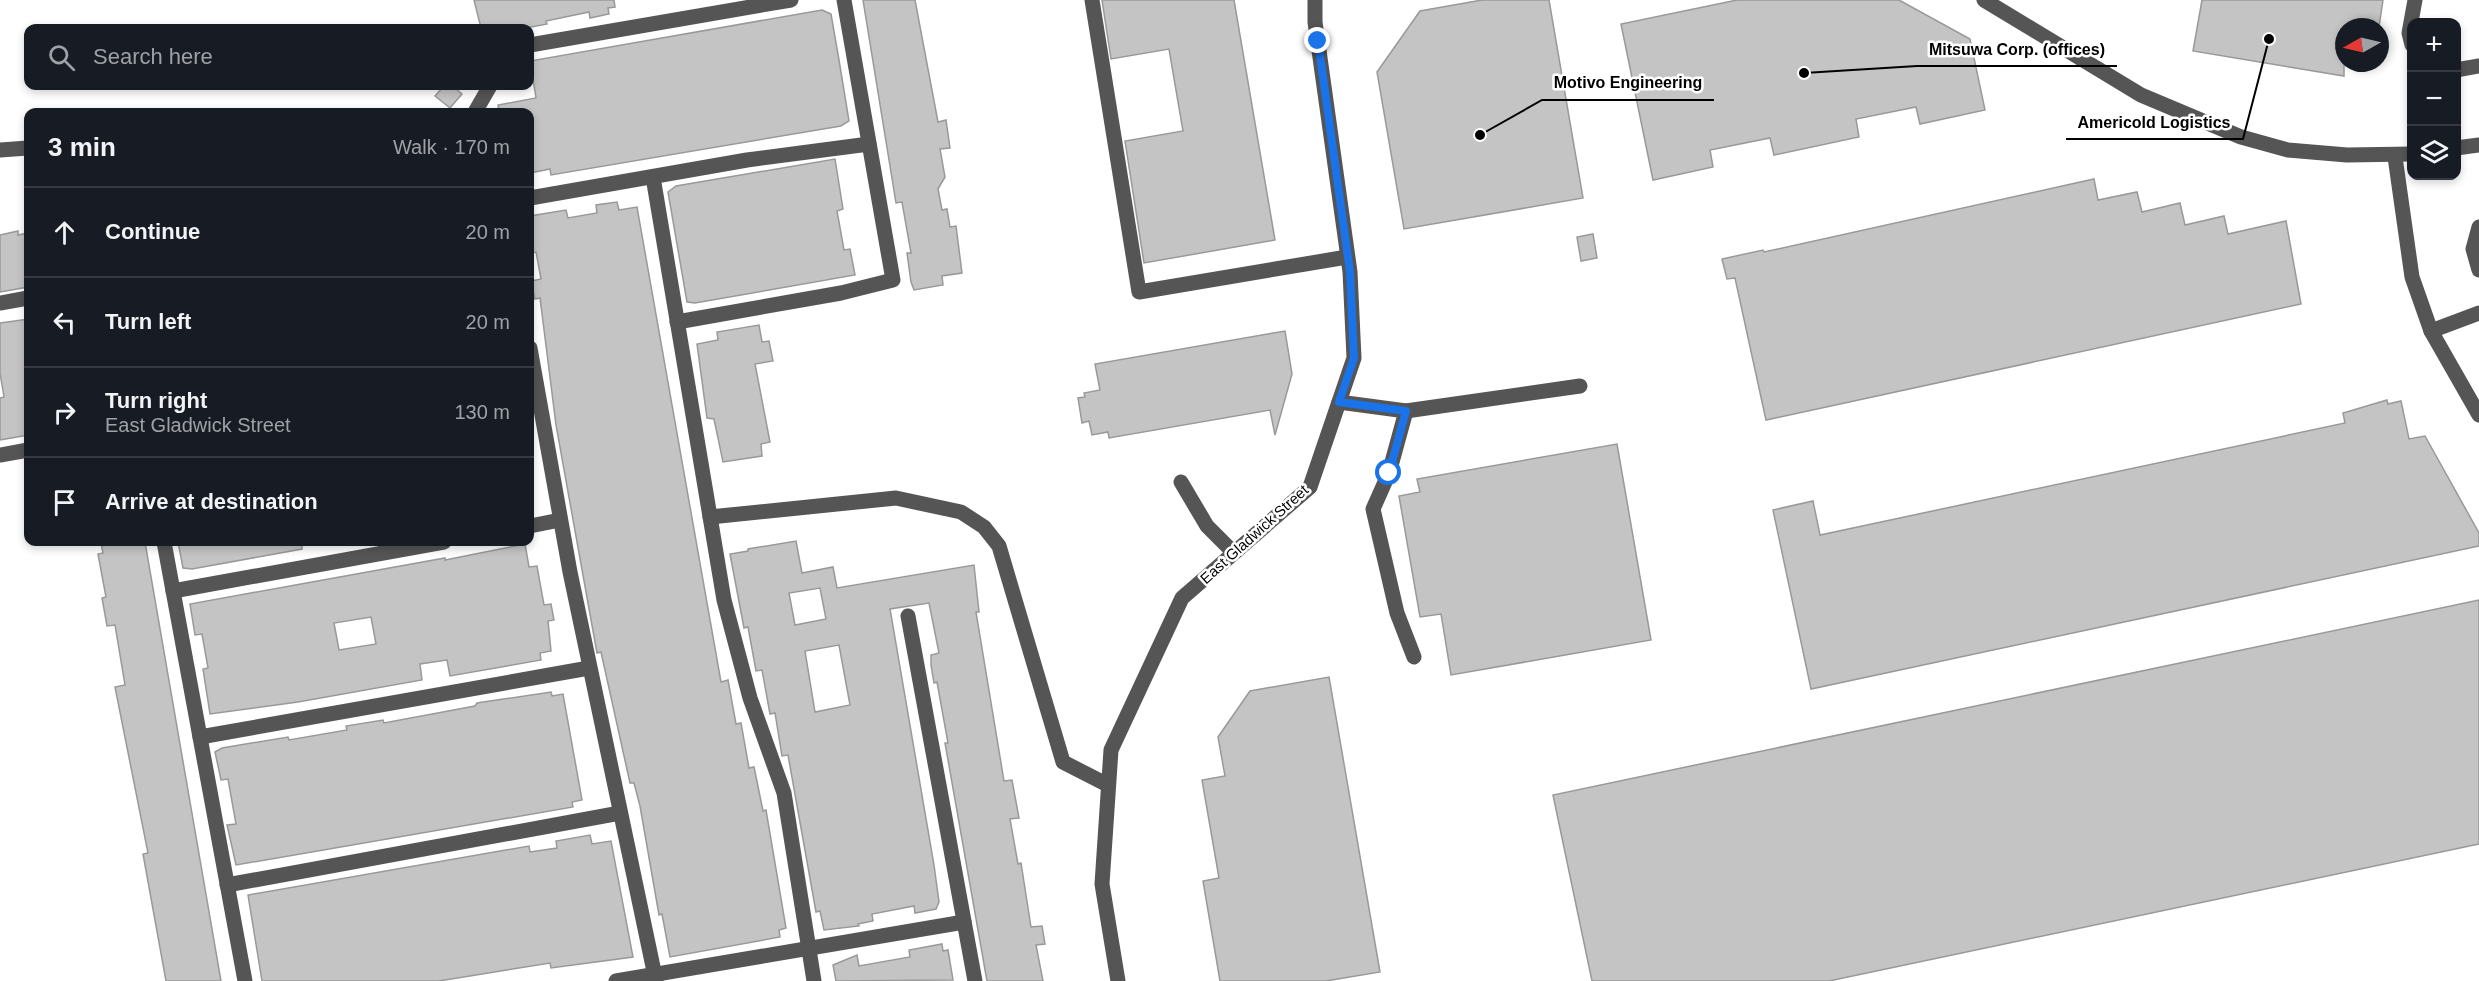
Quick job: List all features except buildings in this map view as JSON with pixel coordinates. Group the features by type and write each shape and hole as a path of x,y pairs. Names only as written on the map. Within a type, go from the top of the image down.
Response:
{"street":[{"path":"534,44 791,0"},
{"path":"677,322 841,293 893,280 844,0"},
{"path":"1092,0 1139,292 1347,257"},
{"name":"East Gladwick Street","path":"1118,981 1102,884 1111,750 1182,598 1310,487 1354,358 1347,257 1315,22 1315,0"},
{"path":"1984,0 2141,94 2232,134 2288,150 2395,157 2407,155"},
{"path":"2412,18 2415,0"},
{"path":"2461,69 2479,66"},
{"path":"477,108 488,90"},
{"path":"534,197 747,160 869,144"},
{"path":"2461,147 2479,145"},
{"path":"0,150 24,148"},
{"path":"2395,157 2412,277 2431,331 2479,415"},
{"path":"653,177 724,600 747,687 784,793 814,981"},
{"path":"2479,227 2473,249 2479,270"},
{"path":"0,303 24,299"},
{"path":"2431,331 2479,313"},
{"path":"1339,402 1406,411 1580,386"},
{"path":"534,396 536,420 560,520 589,668 656,978"},
{"path":"1406,411 1389,473 1373,509 1397,613 1414,657"},
{"path":"0,455 24,451"},
{"path":"1181,482 1207,526 1234,553"},
{"path":"710,517 896,498 961,512 984,527 999,546 1063,762 1108,785"},
{"path":"534,525 560,520"},
{"path":"165,546 245,981"},
{"path":"173,591 422,546"},
{"path":"908,616 975,981"},
{"path":"200,737 589,668"},
{"path":"227,885 620,813"},
{"path":"616,981 656,978 964,922"}],"place":[{"name":"Americold Logistics","path":"2269,39"},
{"name":"Mitsuwa Corp. (offices)","path":"1804,73"},
{"name":"Motivo Engineering","path":"1480,135"}],"route":[{"path":"1318,41 1350,272 1354,358 1339,402 1406,411 1389,473"}]}
